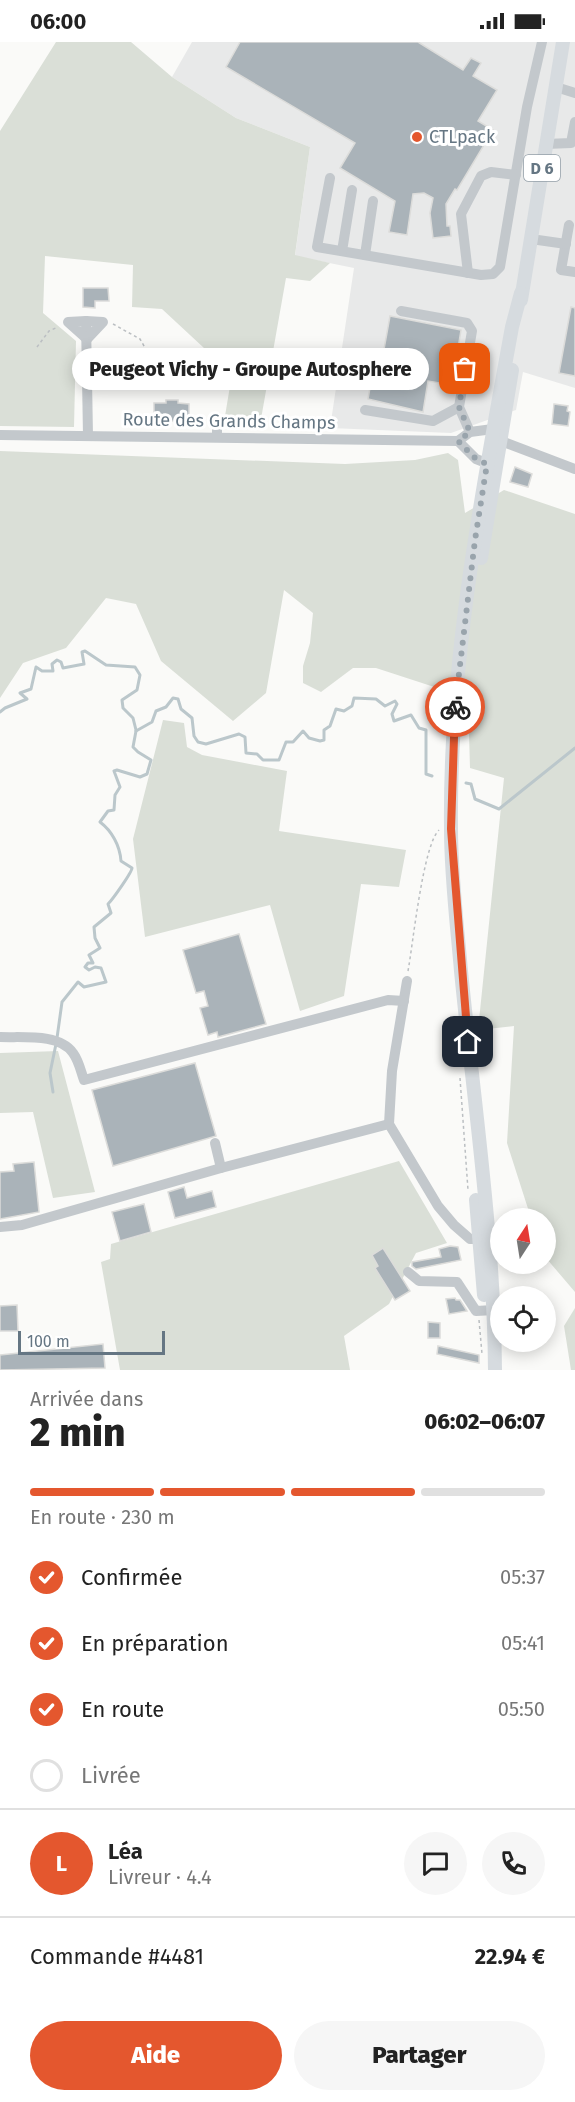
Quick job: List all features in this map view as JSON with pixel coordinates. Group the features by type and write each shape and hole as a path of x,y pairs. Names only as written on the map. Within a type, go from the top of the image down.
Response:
{"main road":[{"name":"D 6","path":"490,1310 469,1116 468,1042 456,918 451,829 453,723 475,540 492,465 501,441 521,293 563,42"},
{"name":"D 6","path":"492,465 493,429 512,327 521,293"},
{"name":"D 6","path":"492,1352 493,1370"}],"street":[{"path":"330,178 317,247 468,273 493,274 500,267 527,107 542,42"},
{"path":"556,87 575,93"},
{"path":"546,144 573,145 575,122"},
{"path":"468,273 461,214 481,176 491,172 516,176"},
{"path":"342,251 352,190"},
{"path":"365,255 373,201"},
{"path":"569,225 561,270 575,272"},
{"path":"531,239 566,244"},
{"path":"401,311 467,323 471,331 459,407 470,432"},
{"path":"86,321 88,436"},
{"path":"68,322 103,322"},
{"path":"68,322 87,339"},
{"path":"87,339 103,322"},
{"path":"365,410 433,421 459,407"},
{"path":"217,417 217,437"},
{"path":"492,465 476,459 458,441 470,432 493,429 501,441 575,469"},
{"name":"Route des Grands Champs","path":"0,435 458,441"},
{"path":"407,981 392,1071 389,1124 438,1206 470,1239 484,1239"},
{"path":"0,1037 58,1042 73,1052 84,1080 388,1000 404,1001"},
{"path":"0,1227 21,1225 221,1168 389,1124"},
{"path":"214,1143 221,1168"},
{"path":"408,1272 419,1281 457,1282 476,1311 490,1310"}],"path":[{"path":"103,322 108,321 140,339 152,357"},
{"path":"37,347 49,331 68,322"},
{"path":"407,981 428,853 435,834 442,828 442,837"},
{"path":"459,1075 468,1192"}],"shaded area":[{"path":"56,42 131,42 172,77 236,118 310,147 295,255 330,263 310,281 286,278 261,419 225,416 232,374 162,309 132,307 133,265 45,256 43,313 76,341 74,427 0,426 0,131"},
{"path":"192,42 575,42 575,388 523,372 516,410 451,433 330,428 354,268 295,256 310,147 236,118 172,77"},
{"path":"0,451 345,464 415,460 448,453 458,460 465,513 504,490 575,514 575,1292 556,1270 556,1208 528,1208 507,1143 514,1026 478,1030 504,778 470,768 468,698 376,668 353,668 321,692 303,683 303,666 310,643 313,613 284,590 266,693 233,721 161,661 136,604 106,598 66,648 23,663 0,698"},
{"path":"163,720 184,723 187,747 202,755 287,771 279,831 406,850 399,887 361,884 344,996 300,1011 270,905 145,937 133,839"},
{"path":"58,1051 95,1192 53,1198 33,1112 0,1113 0,1053"},
{"path":"399,1161 447,1243 416,1253 389,1304 344,1336 350,1370 120,1370 101,1262 110,1259 111,1244"},
{"path":"575,1308 575,1370 571,1370 564,1326"}],"building":[{"name":"CTLpack","path":"240,42 418,42 463,70 471,58 481,63 473,76 497,90 478,121 493,130 446,204 447,226 450,226 451,236 433,238 430,213 433,198 424,193 413,194 407,235 389,232 395,201 340,168 355,143 226,67"},
{"path":"83,288 108,288 109,301 95,301 95,308 83,307"},
{"path":"571,307 575,308 575,376 559,373"},
{"path":"390,316 461,330 452,385 428,381 423,412 368,399 372,376 379,377"},
{"path":"166,400 178,400 178,403 189,404 189,420 183,419 182,423 154,418 154,403 166,403"},
{"path":"554,404 568,406 567,411 570,412 568,426 552,424"},
{"path":"515,467 532,474 528,487 510,482"},
{"path":"239,934 266,1024 218,1037 217,1032 208,1035 200,1008 208,1006 204,991 196,993 183,950"},
{"path":"195,1063 216,1136 113,1166 92,1090"},
{"path":"34,1162 39,1212 0,1219 0,1172 14,1171 13,1164"},
{"path":"184,1187 187,1198 212,1191 216,1207 175,1218 168,1192"},
{"path":"144,1204 151,1232 120,1241 112,1212"},
{"path":"450,1246 458,1247 461,1260 416,1269 412,1266 412,1262 441,1257 439,1249"},
{"path":"383,1248 410,1291 395,1300 375,1268 378,1266 372,1255"},
{"path":"446,1299 460,1300 467,1311 449,1314"},
{"path":"17,1305 18,1331 0,1331 0,1306"},
{"path":"428,1322 440,1323 440,1338 428,1338"},
{"path":"103,1344 105,1368 0,1370 0,1355"},
{"path":"438,1346 479,1355 479,1363 437,1354"}],"waterway":[{"path":"0,712 27,699 20,693 31,689 36,667 42,671 53,671 52,664 57,660 61,662 63,668 84,664 82,652 85,651 106,665 135,667 140,675 137,690 122,700 123,708 133,718 136,730"},
{"path":"136,731 152,722 156,711 166,707 173,698 178,699 181,709 192,718 194,736 198,742 206,744 239,734 245,737 246,753 257,754 263,760 279,760 286,742 293,742 303,731 309,738 324,740 324,730 330,726 336,709 344,711 352,706 354,698 376,699 385,706 395,701 397,704 392,714 394,721 411,715 419,728 426,730 426,774 432,776"},
{"path":"57,1038 62,1002 78,982 84,987 106,982 101,968 95,967 89,970 85,967 88,963 93,963 89,955 100,948 95,938 94,927 111,913 108,904 132,868 121,861 115,839 100,822 108,811 114,810 115,795 120,787 114,771 140,777 147,774 151,760 133,747 136,731"},
{"path":"466,783 471,784 475,799 499,809 575,748"},
{"path":"53,1092 50,1073 56,1044"}],"way so far":[{"path":"455,707 475,540 487,464 476,459 458,441 470,432 459,407 465,369"}],"place":[{"name":"CTLpack","path":"417,137"},
{"name":"Peugeot Vichy - Groupe Autosphere","path":"465,369"}],"route":[{"path":"455,707 451,829 456,918 468,1042"}]}
